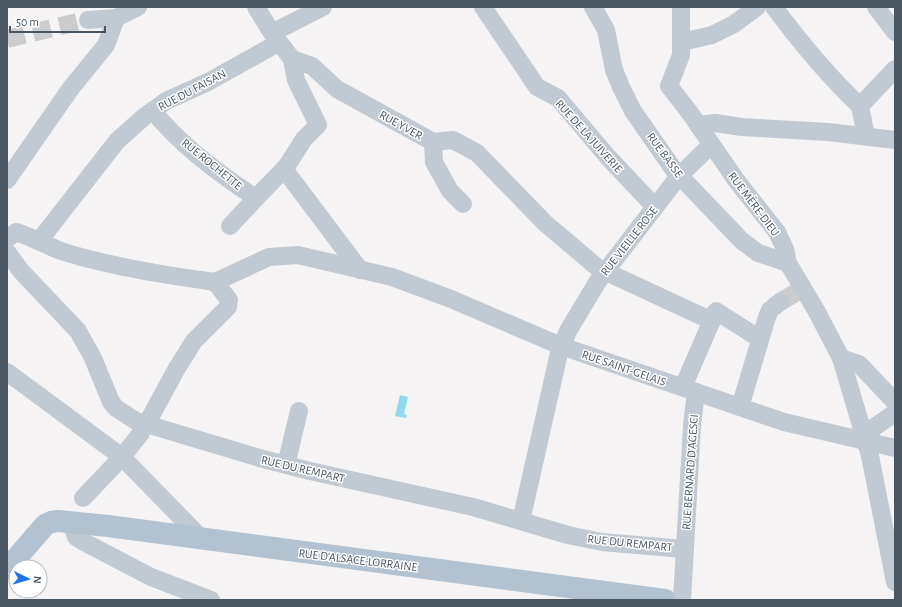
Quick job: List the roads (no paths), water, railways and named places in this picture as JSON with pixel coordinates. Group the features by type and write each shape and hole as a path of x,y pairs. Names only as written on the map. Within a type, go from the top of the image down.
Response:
{"main road":[{"name":"RUE D'ALSACE-LORRAINE","path":"7,569 39,531 51,522 76,523 665,600"}],"street":[{"path":"88,20 116,18 138,7"},
{"name":"RUE YVER","path":"256,7 275,38 292,59 312,66 337,89 433,142 453,140 477,153 545,223 598,268 712,321"},
{"name":"RUE DU FAISAN","path":"39,241 117,141 153,111 166,101 208,82 323,7"},
{"name":"RUE DE LA JUIVERIE","path":"483,7 537,88 558,98 607,156 655,207"},
{"name":"RUE BASSE","path":"593,7 606,30 614,70 620,87 633,110 679,176 742,241 758,253 788,263"},
{"path":"681,7 682,42 712,35 734,24 757,7"},
{"path":"774,7 798,40 840,87 860,106 866,136"},
{"path":"876,7 895,32"},
{"path":"7,180 71,88 106,45 116,18"},
{"name":"RUE MÈRE-DIEU","path":"682,42 681,55 669,86 711,145 777,232 785,249 788,263 800,290 842,358 870,456 895,582"},
{"path":"230,226 284,169 304,139 318,125 296,80 292,59"},
{"path":"860,106 895,69"},
{"name":"RUE ROCHETTE","path":"153,111 163,123 224,177 256,198"},
{"path":"698,125 715,123 866,136 895,140"},
{"path":"433,142 434,162 450,191 463,204"},
{"name":"RUE VIEILLE ROSE","path":"521,521 561,346 568,331 605,271 679,176 711,145"},
{"path":"284,169 360,270"},
{"path":"7,238 16,232 63,252 178,276 215,282 229,300 228,307 194,341 143,429 122,457 83,498"},
{"name":"RUE DU REMPART","path":"7,252 21,270 78,331 93,358 111,402 116,408 136,421 143,429 286,465 473,507 568,535 602,542 684,549"},
{"name":"RUE SAINT-GELAIS","path":"215,282 269,256 298,254 392,277 417,285 561,346 784,422 895,448"},
{"path":"740,407 770,310 780,302"},
{"path":"712,321 716,311 760,339"},
{"name":"RUE BERNARD D'AGESCI","path":"682,600 690,390 712,321"},
{"path":"842,358 859,364 895,402"},
{"path":"7,372 122,457 204,540"},
{"path":"286,465 299,411"},
{"path":"865,441 873,428 895,413"},
{"path":"76,523 74,531 76,537 84,542 151,577 212,600"}],"water":[{"path":"400,395 408,397 404,414 407,415 406,418 395,416"}],"tunnel":[{"path":"7,39 86,20"},
{"path":"780,302 797,292"}]}
